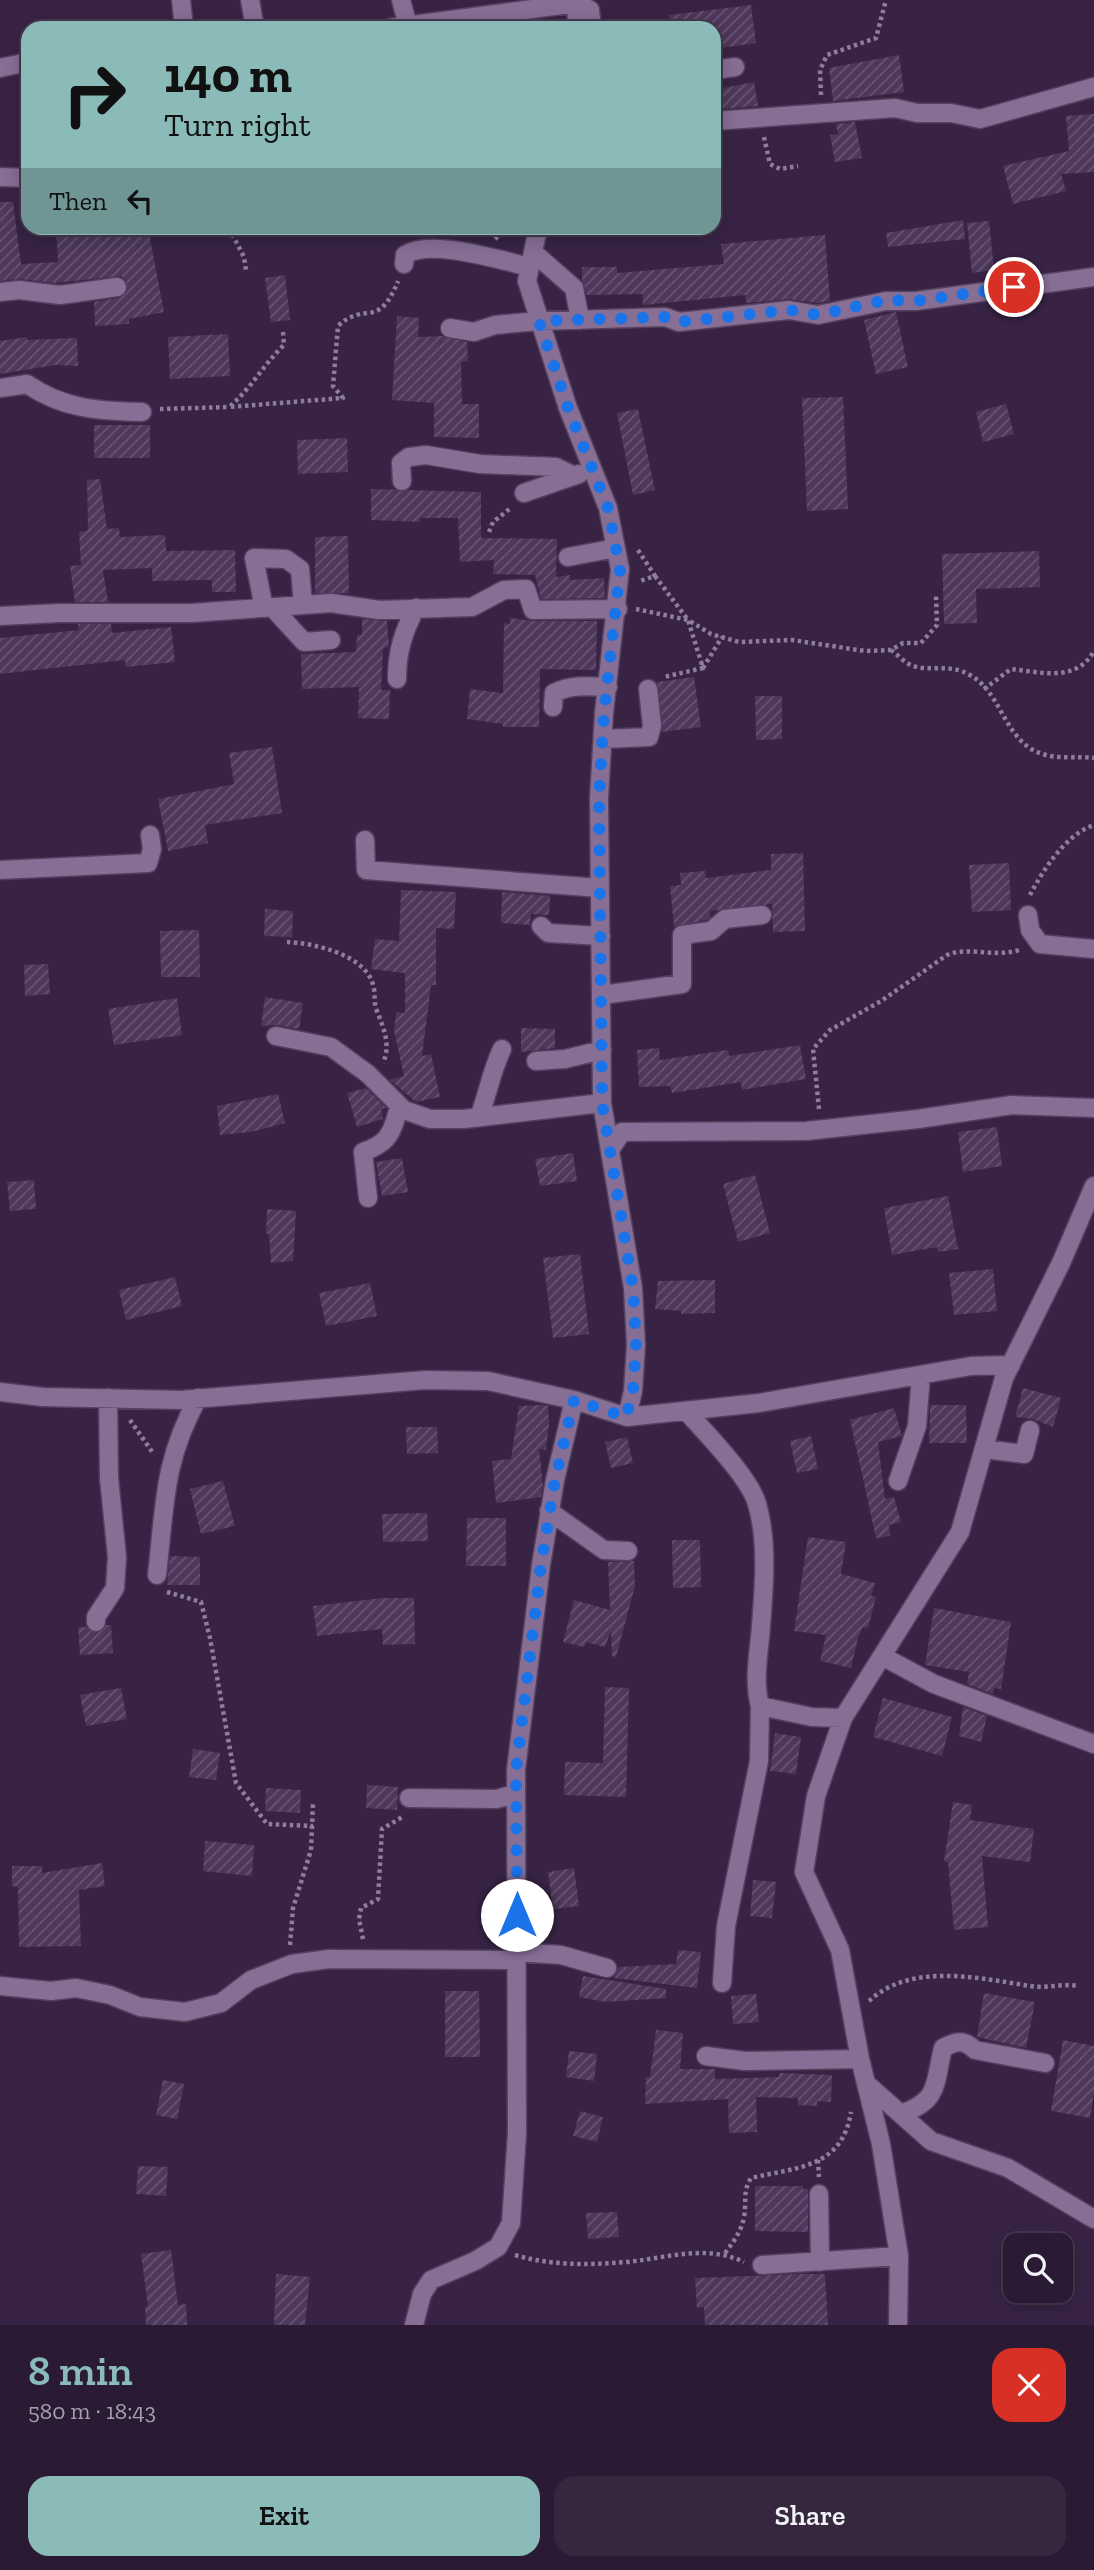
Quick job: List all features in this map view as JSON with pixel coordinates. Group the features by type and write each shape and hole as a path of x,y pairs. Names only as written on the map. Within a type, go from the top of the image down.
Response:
{"street":[{"path":"181,0 183,21"},
{"path":"250,0 254,21"},
{"path":"401,0 407,21"},
{"path":"443,21 577,2 590,10 591,21"},
{"path":"577,2 577,21"},
{"path":"0,68 21,64"},
{"path":"721,68 735,67"},
{"path":"721,121 822,116 895,108 917,113 951,113 980,119 1094,87"},
{"path":"0,177 21,181"},
{"path":"536,235 527,281 568,408 608,508 620,569 599,798 602,1103 633,1288 636,1345 633,1391 626,1417"},
{"path":"404,264 405,255 416,248 531,260 574,288 580,320"},
{"path":"450,328 474,332 495,325 539,321 665,317 679,322 789,310 818,315 886,300 916,301 1094,277"},
{"path":"0,292 19,290 60,295 117,287"},
{"path":"0,388 27,384 46,398 71,407 142,412"},
{"path":"402,481 401,463 409,457 426,455 480,464 556,467 575,475"},
{"path":"524,493 592,468"},
{"path":"568,557 616,548"},
{"path":"303,605 300,569 286,559 254,558 268,607 304,642 331,640"},
{"path":"0,616 61,612 192,613 331,603 379,610 472,607 504,590 526,589 533,610 618,609"},
{"path":"397,679 397,652 403,632 416,608"},
{"path":"553,707 554,693 561,689 578,686 608,687"},
{"path":"603,739 649,737 652,726 648,689"},
{"path":"0,870 148,863 152,849 150,835"},
{"path":"365,840 366,870 600,888"},
{"path":"602,995 682,985 682,935 711,931 725,919 762,915"},
{"path":"1028,915 1030,930 1040,944 1094,948"},
{"path":"541,926 548,933 601,936"},
{"path":"276,1036 331,1047 368,1074 404,1110 430,1119 480,1117 602,1103"},
{"path":"480,1117 488,1094 491,1072 502,1049"},
{"path":"536,1061 565,1059 602,1050"},
{"path":"610,1150 622,1132 806,1130 1012,1105 1094,1108"},
{"path":"368,1198 363,1152 384,1145 393,1132 397,1114 404,1110"},
{"path":"898,2325 899,2256 881,2144 872,2116 840,1950 804,1872 816,1796 843,1718 960,1532 1011,1365 1061,1263 1094,1186"},
{"path":"0,1392 109,1404 425,1380 475,1380 574,1400 626,1417 759,1403 971,1366 1011,1365"},
{"path":"898,1481 917,1426 921,1375"},
{"path":"157,1575 166,1486 179,1433 198,1398"},
{"path":"414,2325 422,2294 431,2280 475,2261 498,2247 511,2223 516,2156 516,1770 549,1511 574,1400"},
{"path":"96,1622 99,1611 115,1588 117,1558 109,1478 109,1404"},
{"path":"686,1411 711,1438 757,1504 762,1538 762,1604 755,1685 760,1706 760,1761 726,1926 722,1983"},
{"path":"984,1449 1024,1454 1030,1430"},
{"path":"549,1511 604,1550 628,1551"},
{"path":"882,1656 934,1684 1094,1744"},
{"path":"760,1706 813,1717 843,1718"},
{"path":"409,1798 497,1798 516,1793"},
{"path":"0,1986 51,1991 76,1988 110,1995 139,2007 186,2012 221,2003 251,1980 292,1964 329,1959 561,1955 607,1968"},
{"path":"901,2114 922,2106 931,2098 943,2048 955,2041 968,2043 975,2050 1045,2063"},
{"path":"705,2056 745,2060 860,2059"},
{"path":"868,2085 931,2141 1009,2168 1094,2218"},
{"path":"819,2194 820,2262"},
{"path":"762,2265 899,2256"}],"path":[{"path":"822,116 820,71 827,55 876,38 886,0"},
{"path":"761,118 770,164 780,169 798,166"},
{"path":"233,235 244,257 246,270"},
{"path":"142,412 171,407 229,407 343,398 334,386 338,326 350,315 373,313 385,307 404,264"},
{"path":"229,407 244,395 263,364 284,345 284,331"},
{"path":"489,532 493,522 524,493"},
{"path":"655,576 688,620 703,668"},
{"path":"618,609 631,608 688,620 722,637 739,642 792,640 851,651 891,650 903,643 922,643 937,625 936,596"},
{"path":"648,689 648,680 703,668 722,637"},
{"path":"891,650 911,665 943,666 971,676 993,697 1010,729 1026,746 1046,755 1094,758"},
{"path":"985,689 1011,669 1059,676 1088,661 1094,651"},
{"path":"1028,915 1028,898 1037,882 1082,829 1094,825"},
{"path":"287,942 350,956 366,971 373,984 374,1004 388,1042 385,1062 368,1074"},
{"path":"841,1127 819,1113 814,1082 813,1049 830,1030 881,1001 947,955 959,950 1009,954 1040,944"},
{"path":"109,1404 129,1419 152,1452 166,1486"},
{"path":"157,1575 157,1587 201,1602 211,1638 236,1783 267,1824 313,1826"},
{"path":"363,1959 359,1919 362,1908 378,1899 382,1829 404,1816 409,1798"},
{"path":"292,1964 289,1937 293,1908 311,1850 313,1803"},
{"path":"854,2026 870,2001 880,1992 916,1979 967,1976 1031,1987 1078,1986"},
{"path":"725,2253 738,2236 745,2214 744,2189 751,2178 806,2165 830,2155 847,2134 852,2106"},
{"path":"498,2247 516,2256 570,2265 629,2261 683,2253 725,2253 744,2262 762,2265"}],"building":[{"path":"751,5 756,43 721,48 721,21 669,21 669,15"},
{"path":"899,55 904,92 833,101 829,68"},
{"path":"754,82 758,106 722,109 721,88"},
{"path":"1094,114 1094,172 1061,174 1066,191 1013,204 1003,166 1069,151 1066,116"},
{"path":"855,122 862,158 835,162 830,135 838,134 836,124"},
{"path":"0,202 13,202 21,264 58,262 56,235 149,235 164,312 129,319 129,324 95,326 94,302 119,298 127,292 126,281 121,276 55,283 20,279 0,281"},
{"path":"963,220 965,239 888,247 886,233"},
{"path":"989,221 994,270 972,273 967,223"},
{"path":"825,235 830,301 818,303 788,299 746,303 745,295 643,305 642,294 587,295 582,280 582,267 617,267 617,273 724,264 721,244"},
{"path":"285,275 290,320 271,322 265,278"},
{"path":"896,312 908,367 876,374 864,320"},
{"path":"397,316 419,318 418,337 442,336 467,342 468,361 461,362 462,404 479,404 479,438 434,437 434,403 392,400"},
{"path":"228,334 230,376 170,379 168,337"},
{"path":"27,337 27,340 77,338 78,366 55,365 0,374 0,341"},
{"path":"843,397 848,509 807,511 802,398"},
{"path":"1006,404 1014,434 983,442 976,412"},
{"path":"638,409 655,490 633,495 617,413"},
{"path":"94,425 150,425 150,458 94,458"},
{"path":"347,438 348,472 298,474 297,440"},
{"path":"100,479 107,529 119,528 120,537 165,535 166,551 235,550 236,592 212,592 212,580 152,581 152,568 103,570 108,602 75,602 70,566 81,565 79,532 88,530 87,480"},
{"path":"371,489 481,492 481,538 557,539 556,577 570,575 570,580 604,578 605,598 541,599 535,575 493,574 494,560 460,562 458,518 420,518 420,522 371,520"},
{"path":"348,536 349,593 315,593 315,537"},
{"path":"1039,551 1040,587 976,589 977,623 944,624 942,554"},
{"path":"510,618 533,621 597,621 596,670 540,669 539,727 503,727 503,724 467,719 470,689 503,693 504,623 510,624"},
{"path":"362,619 387,621 389,646 383,649 381,690 390,690 389,719 358,718 359,687 302,689 301,654 356,652 357,635 362,635"},
{"path":"78,624 111,624 112,633 171,627 175,662 126,667 125,660 0,674 0,638 79,630"},
{"path":"694,677 701,727 662,732 657,682"},
{"path":"755,696 782,696 782,739 756,740"},
{"path":"272,747 282,813 205,825 208,843 168,851 158,799 234,784 229,753"},
{"path":"803,853 805,931 773,932 772,904 710,911 710,917 706,920 674,927 670,886 681,885 680,873 705,871 706,878 771,870 771,854"},
{"path":"1009,863 1011,910 972,912 969,865"},
{"path":"401,890 456,892 454,929 436,928 436,985 431,985 422,1056 431,1054 440,1097 416,1102 390,1080 404,1076 394,1031 396,1012 405,1013 405,973 371,969 375,939 399,941"},
{"path":"502,892 550,896 549,915 531,914 530,925 501,923"},
{"path":"265,909 293,911 292,937 264,936"},
{"path":"199,930 200,977 161,977 160,931"},
{"path":"48,964 50,994 25,996 24,965"},
{"path":"265,997 303,1003 299,1029 278,1025 261,1026"},
{"path":"177,998 182,1035 114,1045 108,1009"},
{"path":"521,1028 555,1029 555,1048 521,1052"},
{"path":"800,1045 806,1079 742,1090 741,1082 672,1093 670,1086 639,1087 637,1050 659,1048 660,1060 728,1050 729,1056"},
{"path":"366,1088 386,1108 381,1109 383,1119 357,1127 347,1093"},
{"path":"278,1094 285,1123 251,1132 220,1135 217,1106"},
{"path":"997,1127 1002,1166 963,1172 958,1132"},
{"path":"573,1153 577,1181 540,1186 535,1159"},
{"path":"402,1158 408,1192 382,1196 376,1162"},
{"path":"755,1175 770,1233 738,1242 723,1184"},
{"path":"34,1180 36,1209 10,1211 7,1182"},
{"path":"948,1196 958,1249 938,1252 937,1247 892,1255 884,1208"},
{"path":"267,1209 296,1211 293,1261 271,1263 269,1234 266,1234"},
{"path":"580,1254 589,1334 553,1338 543,1258"},
{"path":"993,1269 997,1311 954,1315 949,1273"},
{"path":"175,1277 182,1306 126,1320 119,1290"},
{"path":"715,1280 715,1313 681,1314 681,1311 655,1309 658,1281"},
{"path":"370,1283 377,1316 326,1326 319,1293"},
{"path":"1023,1388 1061,1398 1053,1427 1033,1419 1015,1417"},
{"path":"930,1405 966,1405 967,1443 929,1443"},
{"path":"519,1406 548,1406 549,1424 546,1450 539,1449 543,1484 541,1497 496,1503 492,1461 511,1459"},
{"path":"894,1408 902,1436 878,1442 885,1499 894,1497 901,1522 889,1525 890,1536 876,1538 850,1420"},
{"path":"406,1427 437,1427 438,1453 407,1454"},
{"path":"811,1436 818,1469 797,1473 790,1441"},
{"path":"627,1437 633,1463 611,1468 605,1442"},
{"path":"223,1481 235,1526 201,1534 190,1489"},
{"path":"427,1513 428,1541 383,1542 382,1514"},
{"path":"467,1518 506,1518 506,1566 466,1566"},
{"path":"808,1537 846,1542 841,1574 875,1583 871,1596 876,1597 868,1628 863,1627 858,1638 851,1668 820,1661 826,1635 794,1631"},
{"path":"672,1540 700,1540 701,1587 673,1588"},
{"path":"170,1556 200,1557 200,1585 167,1585"},
{"path":"634,1561 635,1586 616,1657 612,1656 611,1631 605,1647 586,1642 584,1647 563,1642 574,1600 610,1610 608,1562"},
{"path":"383,1598 414,1598 415,1644 383,1645 382,1629 317,1636 313,1606"},
{"path":"934,1608 1011,1622 1001,1689 994,1688 993,1694 967,1684 969,1672 925,1665"},
{"path":"111,1625 113,1653 80,1655 78,1627 86,1627 97,1633"},
{"path":"605,1687 629,1688 626,1797 564,1795 565,1762 603,1763"},
{"path":"121,1688 127,1719 86,1726 80,1695"},
{"path":"883,1698 952,1717 942,1756 873,1737"},
{"path":"963,1707 987,1716 981,1742 959,1736"},
{"path":"775,1733 801,1737 796,1774 770,1771"},
{"path":"193,1749 220,1753 216,1780 189,1777"},
{"path":"367,1785 398,1787 397,1810 366,1808"},
{"path":"266,1788 301,1790 300,1813 265,1811"},
{"path":"953,1802 972,1805 970,1820 1034,1829 1030,1862 982,1856 988,1927 954,1930 948,1862 944,1861"},
{"path":"205,1841 254,1845 252,1876 203,1871"},
{"path":"102,1863 105,1886 79,1890 81,1946 19,1947 18,1887 12,1886 12,1866 42,1866 42,1873"},
{"path":"574,1868 579,1906 553,1909 548,1872"},
{"path":"753,1880 776,1882 772,1918 750,1916"},
{"path":"678,1950 701,1952 697,1988 614,1978 618,1967 676,1964"},
{"path":"583,1976 666,1989 666,1998 606,2002 579,1997"},
{"path":"445,1991 479,1991 480,2057 445,2057"},
{"path":"984,1993 1035,2002 1026,2048 977,2037"},
{"path":"756,1994 759,2022 733,2024 731,1996"},
{"path":"656,2030 683,2033 680,2069 715,2069 715,2079 779,2077 779,2073 832,2075 831,2102 817,2101 817,2106 798,2105 798,2098 756,2097 757,2132 729,2133 728,2099 645,2104 646,2077 650,2077"},
{"path":"1063,2040 1094,2046 1094,2092 1090,2118 1051,2111"},
{"path":"569,2051 597,2054 594,2081 566,2077"},
{"path":"163,2080 184,2084 177,2119 156,2115"},
{"path":"580,2111 603,2117 597,2142 573,2136"},
{"path":"138,2166 168,2167 166,2196 136,2194"},
{"path":"755,2186 803,2186 803,2189 808,2189 808,2232 755,2231"},
{"path":"617,2212 619,2237 588,2239 586,2213"},
{"path":"171,2250 178,2305 186,2304 187,2325 146,2325 145,2307 148,2306 141,2254"},
{"path":"276,2274 310,2277 305,2325 274,2325"},
{"path":"825,2274 828,2325 705,2325 704,2307 697,2308 695,2278"}],"route":[{"path":"517,1915 516,1770 541,1565 555,1480 574,1400 626,1417 633,1391 636,1345 633,1288 602,1103 599,798 604,713 618,609 620,569 608,508 568,408 539,321 665,317 679,322 708,320 746,312 789,310 818,315 860,308 886,300 916,301 1014,287"}]}
